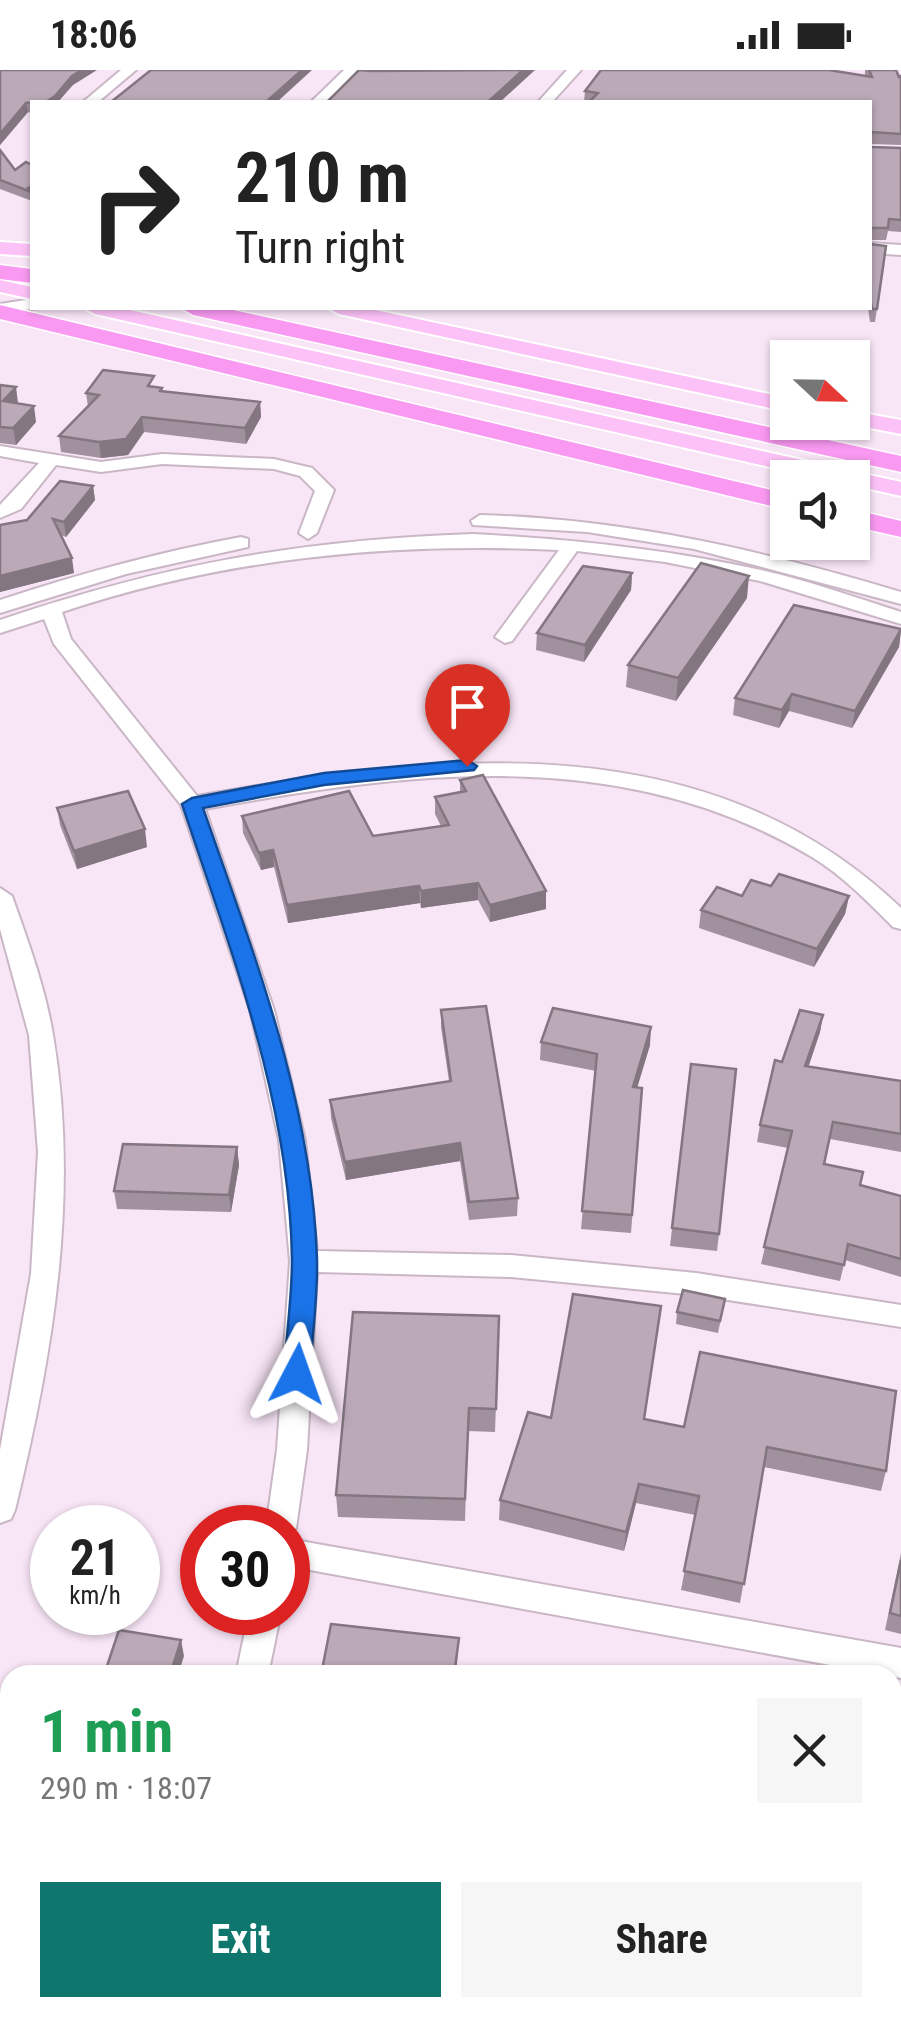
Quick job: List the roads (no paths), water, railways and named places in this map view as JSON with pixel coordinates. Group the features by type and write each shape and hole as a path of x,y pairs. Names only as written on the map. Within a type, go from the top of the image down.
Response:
{"highway":[{"path":"0,272 30,276"},
{"path":"0,310 770,498"},
{"path":"202,310 901,464"},
{"path":"870,522 901,529"}],"main road":[{"path":"0,248 30,250"},
{"path":"0,286 30,294"},
{"path":"104,310 772,460"},
{"path":"347,310 770,401"},
{"path":"870,421 901,427"},
{"path":"870,482 901,489"}],"street":[{"path":"92,100 129,70"},
{"path":"320,100 352,70"},
{"path":"547,100 574,70"},
{"path":"872,248 901,250"},
{"path":"0,310 30,304"},
{"path":"0,451 49,462 102,467 162,459 274,464 306,472 325,490 308,533"},
{"path":"0,512 14,505 49,462"},
{"path":"3,619 72,582 191,551 308,533 444,522 510,521 592,527 778,561 901,598"},
{"path":"3,619 217,564 337,544 450,538 507,538 572,545 764,576 901,618"},
{"path":"505,638 564,571 572,545"},
{"path":"51,608 60,640 192,804 262,1010 292,1140 304,1260 292,1450 284,1505"},
{"path":"3,619 60,640"},
{"path":"192,804 324,779 467,766 597,775 731,808 787,833 823,854 901,921"},
{"path":"0,896 21,953 42,1035 50,1143 47,1239 28,1390 0,1510"},
{"path":"304,1260 511,1266 696,1284 901,1316"},
{"path":"310,1556 901,1663"},
{"path":"254,1665 260,1635"}]}
